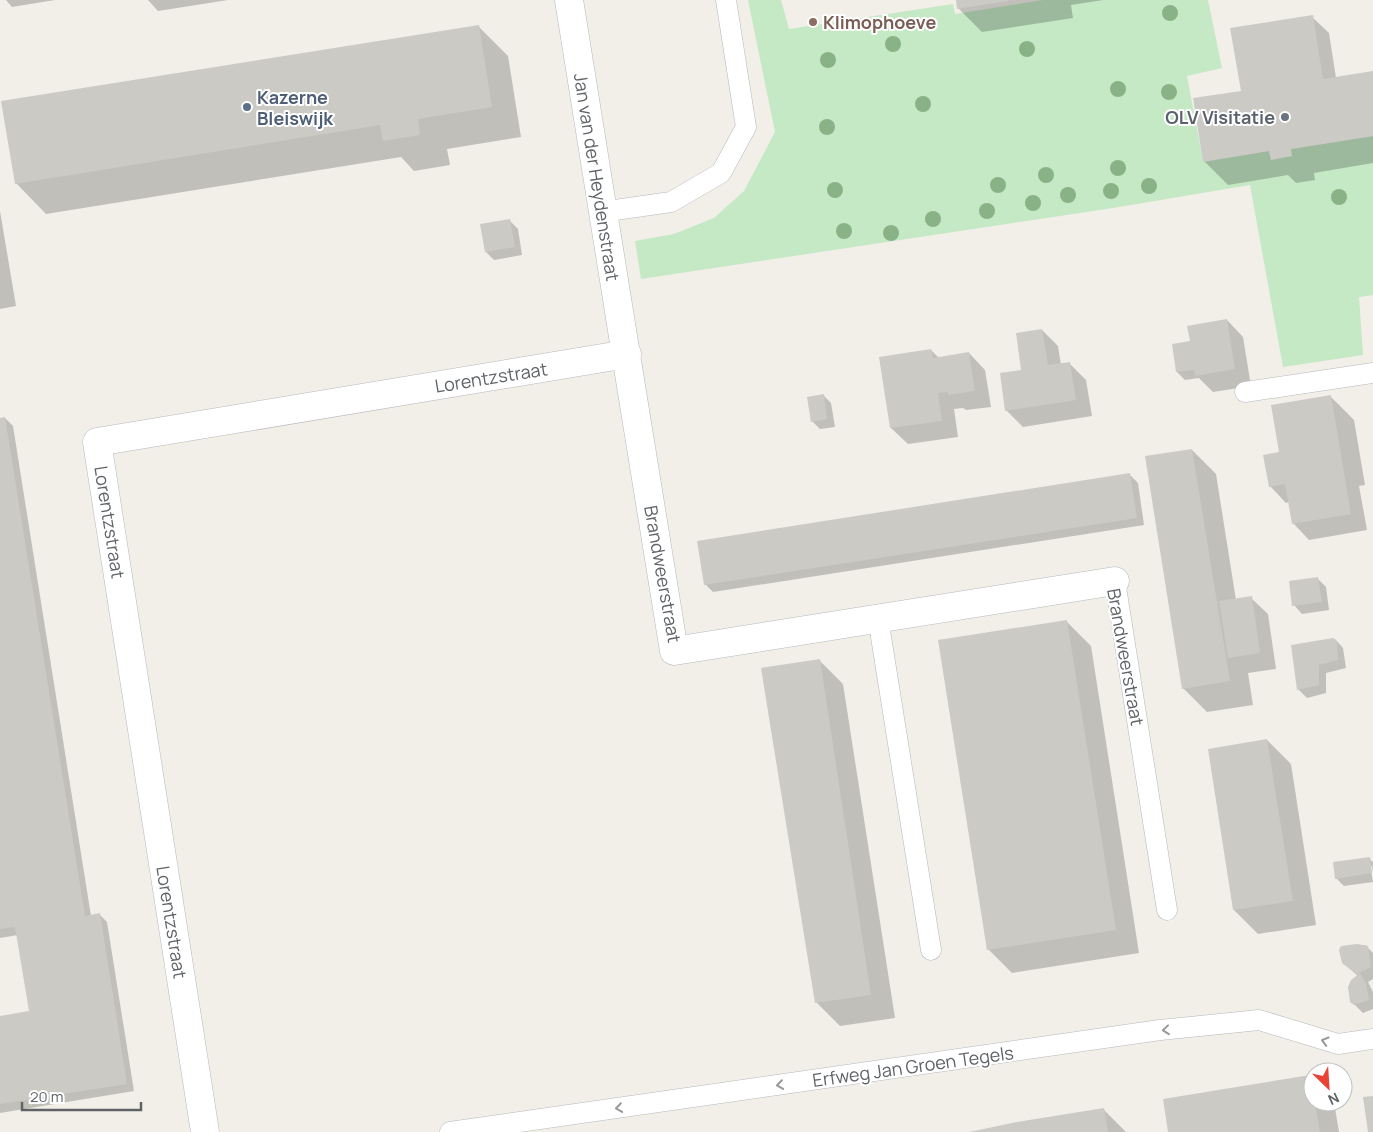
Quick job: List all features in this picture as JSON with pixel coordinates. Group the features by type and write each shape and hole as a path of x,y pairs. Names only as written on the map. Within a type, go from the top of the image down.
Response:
{"street":[{"name":"Jan van der Heydenstraat","path":"568,0 601,212 627,354"},
{"name":"Brandweerstraat","path":"627,354 674,651 1115,581"},
{"name":"Lorentzstraat","path":"205,1132 97,442 627,354"}],"lane":[{"path":"601,212 671,202 721,173 746,127 726,0"},
{"path":"1245,392 1373,372"},
{"name":"Brandweerstraat","path":"1115,581 1167,910"},
{"path":"878,618 930,950"},
{"name":"Erfweg Jan Groen Tegels","path":"450,1132 1160,1030 1259,1020 1338,1044 1373,1039"}],"green space":[{"path":"748,0 781,0 789,29 953,4 955,14 1043,0 1208,0 1222,68 1187,76 1203,161 1269,151 1271,160 1291,149 1373,136 1373,295 1359,297 1363,355 1283,367 1250,185 1113,208 641,279 635,241 674,234 714,218 744,191 775,132"}],"building":[{"path":"956,0 1008,0 1008,1 957,9"},
{"name":"OLV Visitatie","path":"1313,15 1323,79 1373,71 1373,136 1291,149 1292,156 1271,160 1269,151 1203,162 1193,98 1241,91 1230,28"},
{"path":"479,25 492,107 418,119 420,135 383,141 380,125 15,184 1,101"},
{"path":"510,219 515,247 485,252 480,224"},
{"path":"1227,319 1235,369 1195,376 1194,370 1176,372 1172,344 1190,341 1187,326"},
{"path":"1042,329 1048,365 1070,362 1076,400 1005,411 1000,373 1021,370 1016,333"},
{"path":"931,349 933,358 969,352 975,391 948,395 948,392 938,393 942,421 890,428 879,357"},
{"path":"824,394 827,419 811,422 807,397"},
{"path":"1331,395 1351,514 1292,524 1285,484 1269,487 1263,455 1279,452 1271,405"},
{"path":"5,417 85,916 100,913 127,1084 0,1104 0,1016 29,1011 15,927 0,929 0,418"},
{"path":"1192,449 1230,681 1182,689 1145,456"},
{"path":"1130,473 1137,518 704,585 697,541"},
{"path":"1318,577 1322,602 1292,606 1289,581"},
{"path":"1252,596 1260,653 1228,658 1219,601"},
{"path":"1067,620 1116,930 987,950 938,640"},
{"path":"1333,638 1337,641 1338,660 1319,665 1319,685 1297,690 1291,645"},
{"path":"820,659 871,995 815,1003 761,668"},
{"path":"1267,739 1293,901 1233,910 1208,749"},
{"path":"1370,857 1372,873 1335,879 1333,862"},
{"path":"1357,944 1368,946 1371,967 1357,974 1342,963 1339,950 1341,946"},
{"path":"1360,973 1366,984 1369,1000 1354,1005 1350,1002 1348,987 1351,980"},
{"path":"1303,1076 1303,1112 1316,1112 1320,1132 1168,1132 1163,1099"},
{"path":"1373,1096 1373,1132 1368,1132 1363,1097"},
{"path":"1104,1108 1108,1132 969,1132 1017,1122"}],"place":[{"name":"Klimophoeve","path":"813,22"},
{"name":"Kazerne Bleiswijk","path":"247,107"},
{"name":"OLV Visitatie","path":"1285,117"}]}
